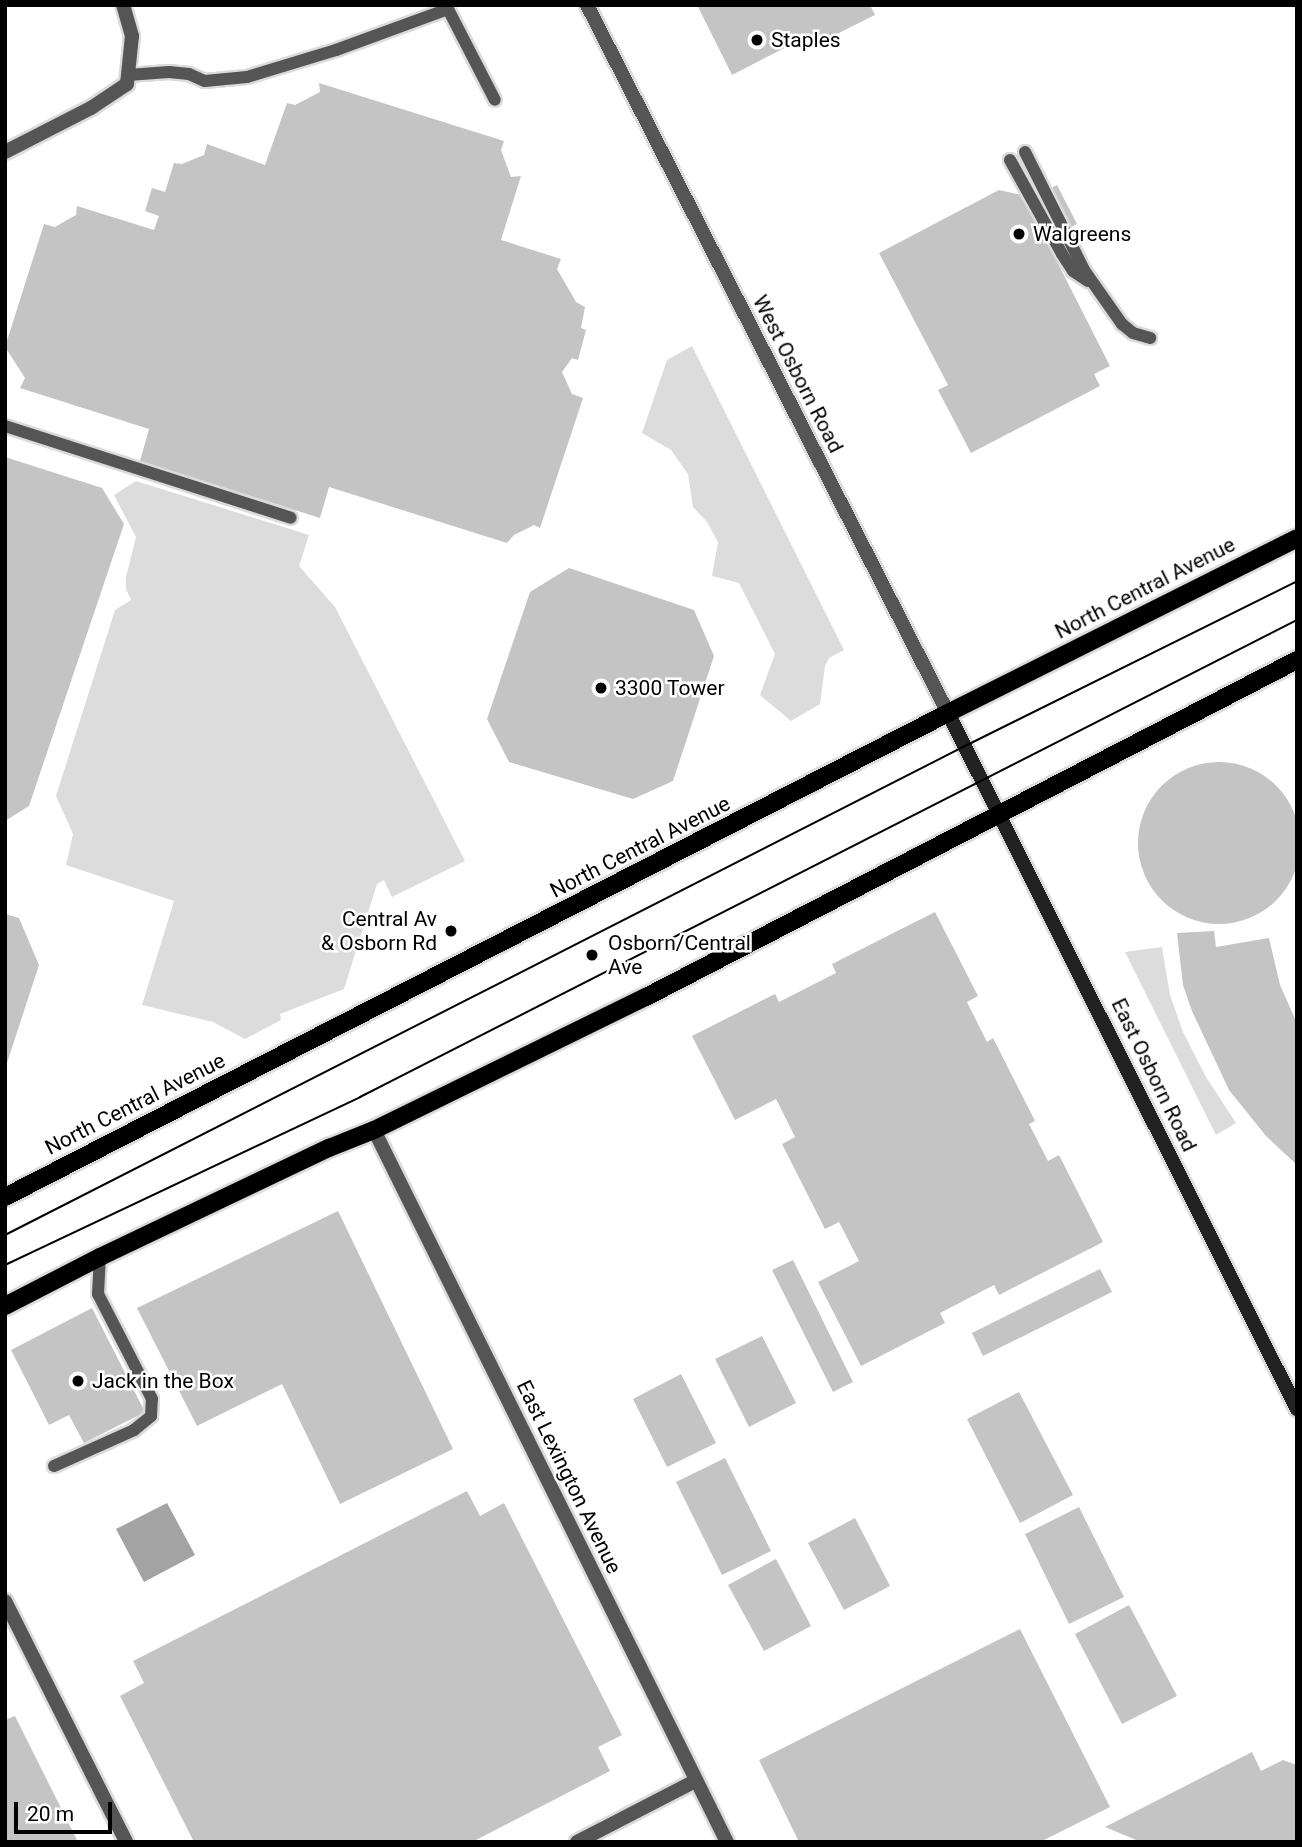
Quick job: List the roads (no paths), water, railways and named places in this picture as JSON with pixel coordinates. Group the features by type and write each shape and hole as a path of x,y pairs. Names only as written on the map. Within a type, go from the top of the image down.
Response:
{"main road":[{"name":"North Central Avenue","path":"5,1197 948,713 1297,538"},
{"path":"5,1306 100,1257 329,1148 374,1130 646,997 1297,660"},
{"name":"West Osborn Road","path":"948,713 972,761"},
{"name":"East Osborn Road","path":"972,761 1297,1409"}],"street":[{"path":"5,152 91,108 127,84 132,36 122,5"},
{"name":"West Osborn Road","path":"587,5 948,713"},
{"name":"East Lexington Avenue","path":"374,1130 727,1842"},
{"path":"5,1601 126,1842"},
{"path":"577,1842 695,1781"}],"lane":[{"path":"128,75 169,72 188,74 205,81 247,76 336,50 448,9 495,100"},
{"path":"1025,152 1095,285 1122,324 1133,333 1150,338"},
{"path":"1010,160 1067,263 1073,271 1095,285"},
{"path":"5,426 291,518"},
{"path":"54,1466 134,1430 151,1416 152,1399 98,1294 100,1257"}],"tram line":[{"path":"5,1235 965,746 1297,581"},
{"path":"5,1265 360,1097 1297,620"}],"place":[{"name":"Staples","path":"757,40"},
{"name":"Walgreens","path":"1019,234"},
{"name":"3300 Tower","path":"601,688"},
{"name":"Central Av & Osborn Rd","path":"451,931"},
{"name":"Osborn/Central Ave","path":"592,955"},
{"name":"Jack in the Box","path":"78,1381"}]}
